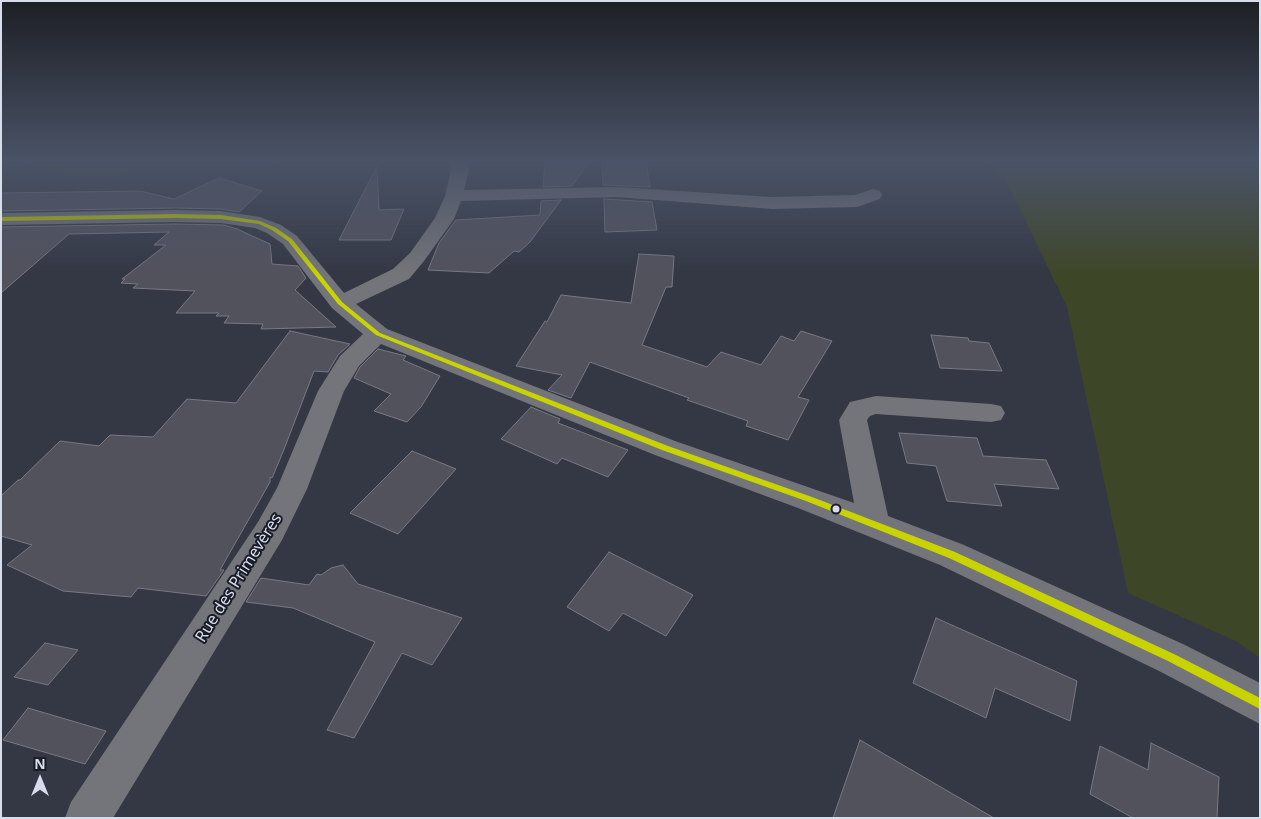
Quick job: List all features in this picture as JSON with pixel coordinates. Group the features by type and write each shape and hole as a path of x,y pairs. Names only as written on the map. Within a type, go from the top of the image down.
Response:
{"street":[{"path":"340,303 401,274 416,258 444,219 453,199"},
{"path":"710,199 772,204 857,201 862,199"},
{"path":"1,219 175,216 221,217 260,223 274,229 290,240 340,303 378,334 665,448 809,499 961,559 1172,658 1260,704"},
{"name":"Rue des Primevères","path":"87,818 270,531 292,489 331,391 358,352 378,334"},
{"path":"874,524 853,420 860,409 876,405 991,413"}],"green space":[{"path":"1015,199 1260,199 1260,658 1236,641 1128,593 1067,307"}],"building":[{"path":"1,199 253,199 239,212 221,209 175,208 1,211"},
{"path":"360,199 379,199 379,210 404,209 391,240 339,240"},
{"path":"604,199 652,202 657,230 605,232"},
{"path":"561,200 530,242 519,252 514,251 489,273 428,270 439,243 456,220 540,215 541,201"},
{"path":"224,225 270,244 272,264 298,266 306,278 295,290 336,327 261,329 263,324 224,323 229,316 216,316 219,313 176,313 195,291 133,288 138,284 121,283 125,279 122,279 166,245 154,245 169,232 69,234 1,293 1,227"},
{"path":"639,254 674,256 672,287 666,287 642,345 707,367 721,352 761,365 781,336 794,341 801,331 832,341 798,397 809,400 788,440 746,426 748,421 687,400 689,398 590,362 571,398 548,390 562,375 516,366 545,321 547,322 561,295 631,303"},
{"path":"290,331 350,344 338,355 328,372 314,371 272,478 270,477 270,482 220,570 224,570 206,596 138,588 131,597 63,591 7,565 32,545 1,536 1,496 60,441 99,446 110,435 153,437 187,399 236,403"},
{"path":"931,335 968,338 969,341 989,343 1002,371 940,368"},
{"path":"378,349 406,356 403,360 440,376 421,407 407,422 374,411 391,394 354,378 360,367"},
{"path":"531,407 560,419 558,423 628,450 608,477 562,458 557,464 501,439"},
{"path":"899,433 977,438 983,456 1046,460 1059,489 994,484 1002,506 947,501 936,466 907,463"},
{"path":"412,451 456,469 398,534 350,513"},
{"path":"609,552 693,595 666,636 623,613 609,631 567,607"},
{"path":"343,565 358,584 462,618 432,665 402,653 354,738 327,730 375,642 293,608 246,602 261,578 309,585 317,574 321,575 331,568"},
{"path":"936,618 1077,681 1070,721 995,688 986,718 913,683"},
{"path":"45,643 78,650 48,685 14,677"},
{"path":"28,708 106,731 85,764 3,740"},
{"path":"860,740 994,818 833,818"},
{"path":"1151,743 1219,777 1217,818 1133,818 1090,794 1100,746 1148,770"}],"transit line":[{"path":"1,219 175,216 221,217 260,223 274,229 290,240 340,303 378,334 665,448 809,499 952,555 1172,658 1260,704"}]}
